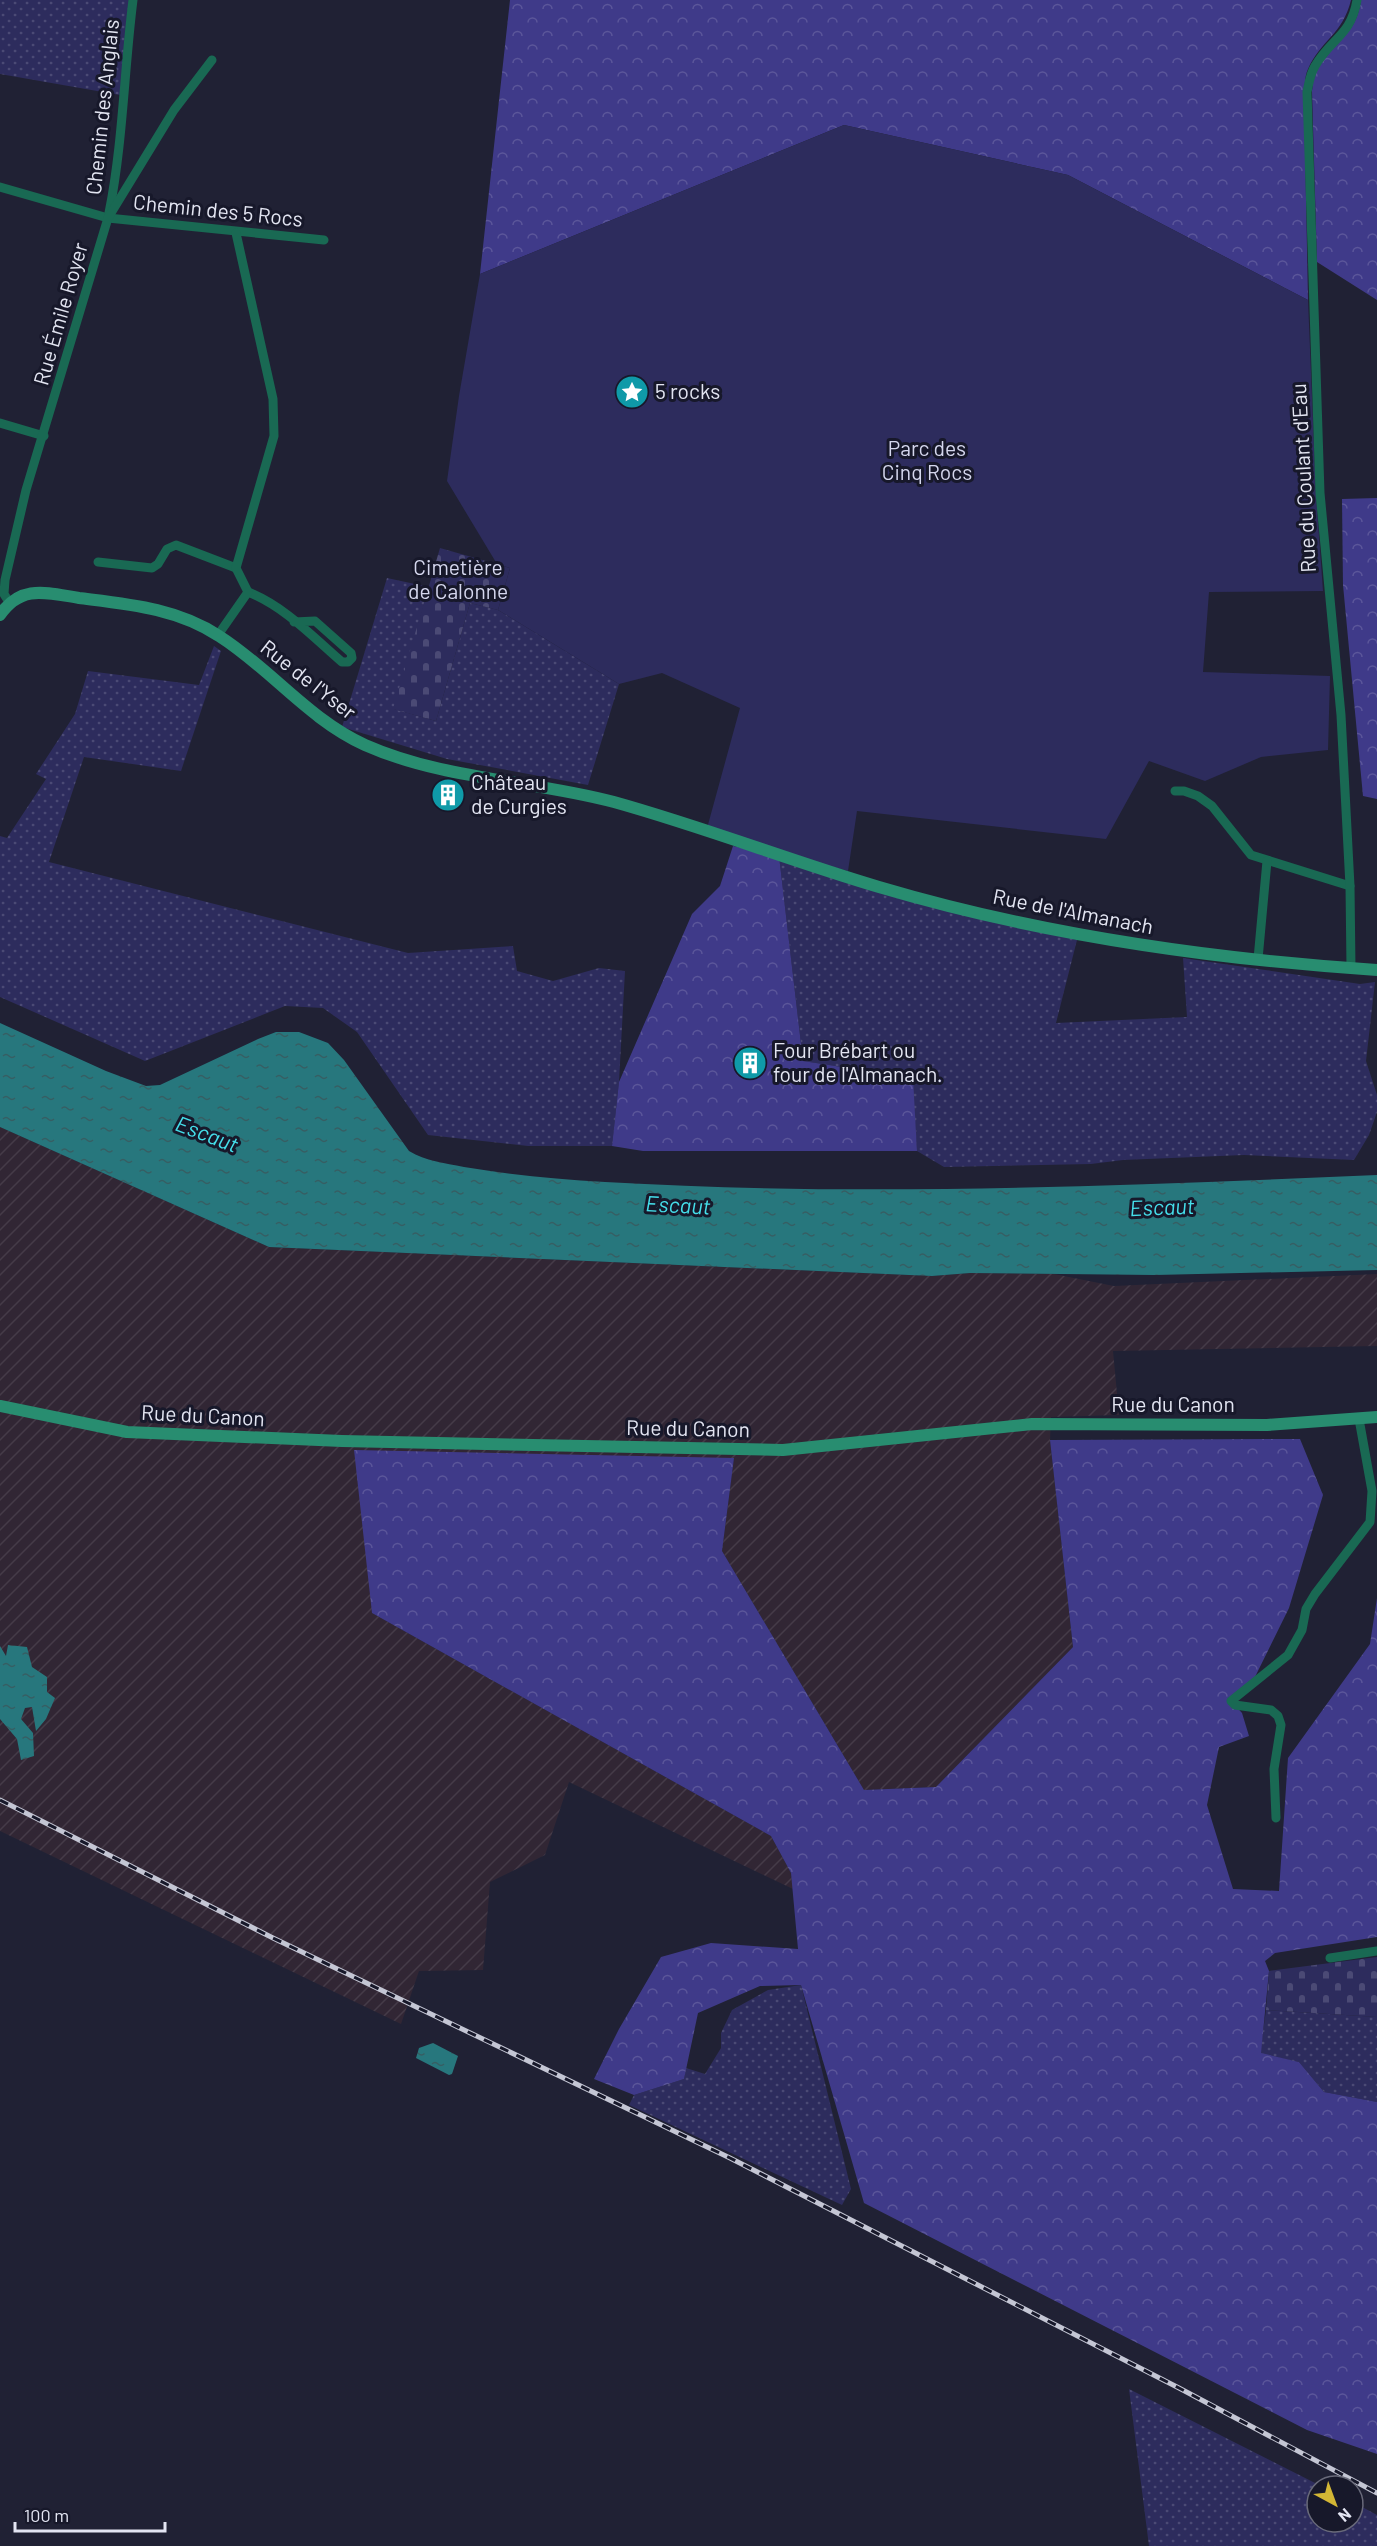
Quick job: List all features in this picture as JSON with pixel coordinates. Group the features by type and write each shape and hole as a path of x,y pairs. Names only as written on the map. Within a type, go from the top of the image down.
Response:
{"main road":[{"name":"Rue de l'Yser","path":"9,602 19,596 39,592 146,607 177,615 218,635 320,719 342,733 386,753 448,771 615,802 795,861"},
{"path":"0,615 9,602"},
{"name":"Rue de l'Almanach","path":"795,861 881,888 1033,926 1128,943 1258,959 1377,970"},
{"name":"Rue du Canon","path":"0,1406 127,1432 347,1441 783,1450 1032,1424 1267,1425 1377,1417"}],"street":[{"name":"Chemin des Anglais","path":"108,218 116,179 124,64 133,0"},
{"name":"Rue du Coulant d'Eau","path":"1351,968 1350,886 1341,715 1320,493 1307,92 1315,66 1354,17 1357,0"},
{"name":"Rue Émile Royer","path":"9,602 4,594 5,580 26,490 108,218 174,110 212,60"},
{"name":"Chemin des 5 Rocs","path":"0,187 108,218 324,240"},
{"path":"236,232 273,399 275,418 274,436 236,568 248,592 269,600 294,622 342,662 348,662 352,658 351,653 315,621 294,622"},
{"path":"0,423 44,436"},
{"path":"98,562 153,568 167,549 176,546 236,568"},
{"path":"218,635 248,592"},
{"path":"1175,791 1184,791 1198,796 1212,806 1251,855 1293,866 1326,880 1350,886"},
{"path":"1258,959 1267,861"},
{"path":"1276,1818 1274,1769 1281,1725 1278,1716 1271,1710 1235,1705 1231,1701 1288,1655 1302,1630 1306,1609 1315,1594 1370,1522 1372,1491 1359,1419"},
{"path":"1330,1958 1377,1951"}],"shaded area":[{"path":"0,1127 269,1247 932,1276 970,1273 1054,1274 1114,1286 1377,1274 1377,1346 1113,1351 1119,1415 1051,1417 1050,1440 1073,1647 936,1787 864,1790 722,1551 734,1458 372,1613 771,1836 791,1873 793,1889 569,1782 545,1855 490,1882 483,1970 419,1971 401,2024 0,1831"}],"green space":[{"path":"0,0 133,0 120,95 0,74"},
{"path":"510,0 1351,0 1343,21 1313,59 1305,79 1308,300 1068,175 844,125 480,274"},
{"path":"1361,0 1377,0 1377,300 1317,262 1312,91 1314,77 1327,54 1354,24"},
{"name":"Parc des Cinq Rocs","path":"844,125 1068,175 1308,300 1316,495 1323,591 1209,592 1203,672 1330,676 1328,750 1261,757 1205,781 1149,761 1106,839 857,811 848,871 706,832 740,708 662,673 619,684 498,610 510,568 497,564 447,481 480,274"},
{"path":"1377,498 1377,799 1363,796 1343,585 1342,499"},
{"name":"Cimetière de Calonne","path":"440,548 510,568 498,610 470,603 436,721 393,709"},
{"path":"387,578 429,587 394,709 436,721 470,603 498,610 619,684 588,785 447,759 342,727"},
{"path":"214,646 221,651 181,771 84,757 49,862 408,953 513,946 517,971 553,981 599,968 625,971 619,1082 612,1146 528,1146 428,1135 357,1032 323,1008 285,1006 145,1061 0,997 0,836 7,838 46,779 36,774 75,714 88,671 199,685"},
{"path":"733,846 779,856 803,1061 913,1078 917,1151 643,1151 612,1146 619,1082 692,914 720,886"},
{"path":"779,856 1077,940 1056,1023 1187,1017 1183,958 1360,984 1375,982 1366,1061 1377,1095 1377,1112 1369,1135 1354,1160 1244,1155 1123,1160 1091,1164 944,1167 917,1151 912,1078 803,1061"},
{"path":"1300,1439 1323,1495 1289,1608 1252,1683 1231,1701 1242,1713 1249,1736 1219,1747 1207,1805 1233,1889 1279,1891 1288,1758 1370,1644 1377,1598 1377,1937 1275,1953 1265,1961 1269,1971 1261,2053 1299,2062 1324,2092 1377,2102 1377,2454 1307,2430 864,2203 801,1985 760,1986 698,2013 684,2079 634,2095 594,2079 619,2029 661,1957 711,1943 798,1949 791,1873 771,1836 372,1613 354,1450 734,1458 722,1551 864,1790 936,1787 1073,1647 1050,1440"},
{"path":"1377,1957 1377,2017 1266,2010 1269,1971"},
{"path":"801,1985 851,2189 842,2205 629,2105 634,2095 684,2079 686,2068 705,2074 721,2048 721,2033 732,2010 768,1990"},
{"path":"1266,2010 1377,2017 1377,2102 1324,2092 1299,2062 1260,2054"},
{"path":"1129,2389 1305,2478 1305,2534 1365,2534 1365,2508 1377,2515 1377,2546 1149,2546"}],"water":[{"name":"Escaut","path":"0,1023 106,1071 146,1086 160,1085 276,1032 299,1032 328,1043 344,1060 409,1151 442,1163 552,1178 701,1186 894,1189 1088,1186 1377,1175 1377,1270 1155,1275 970,1273 932,1276 269,1247 0,1127"},
{"path":"8,1645 27,1647 32,1667 47,1677 47,1692 55,1698 46,1719 36,1731 32,1707 25,1708 21,1719 33,1733 34,1756 21,1760 17,1739 0,1719 0,1646 6,1656"},
{"path":"433,2043 458,2056 452,2074 449,2075 416,2058 419,2048"}],"railway":[{"path":"0,1800 273,1938 730,2158 1179,2388 1377,2493"}],"place":[{"name":"5 rocks","path":"632,392"},
{"name":"Château de Curgies","path":"448,795"},
{"name":"Four Brébart ou four de l'Almanach.","path":"750,1063"}]}
